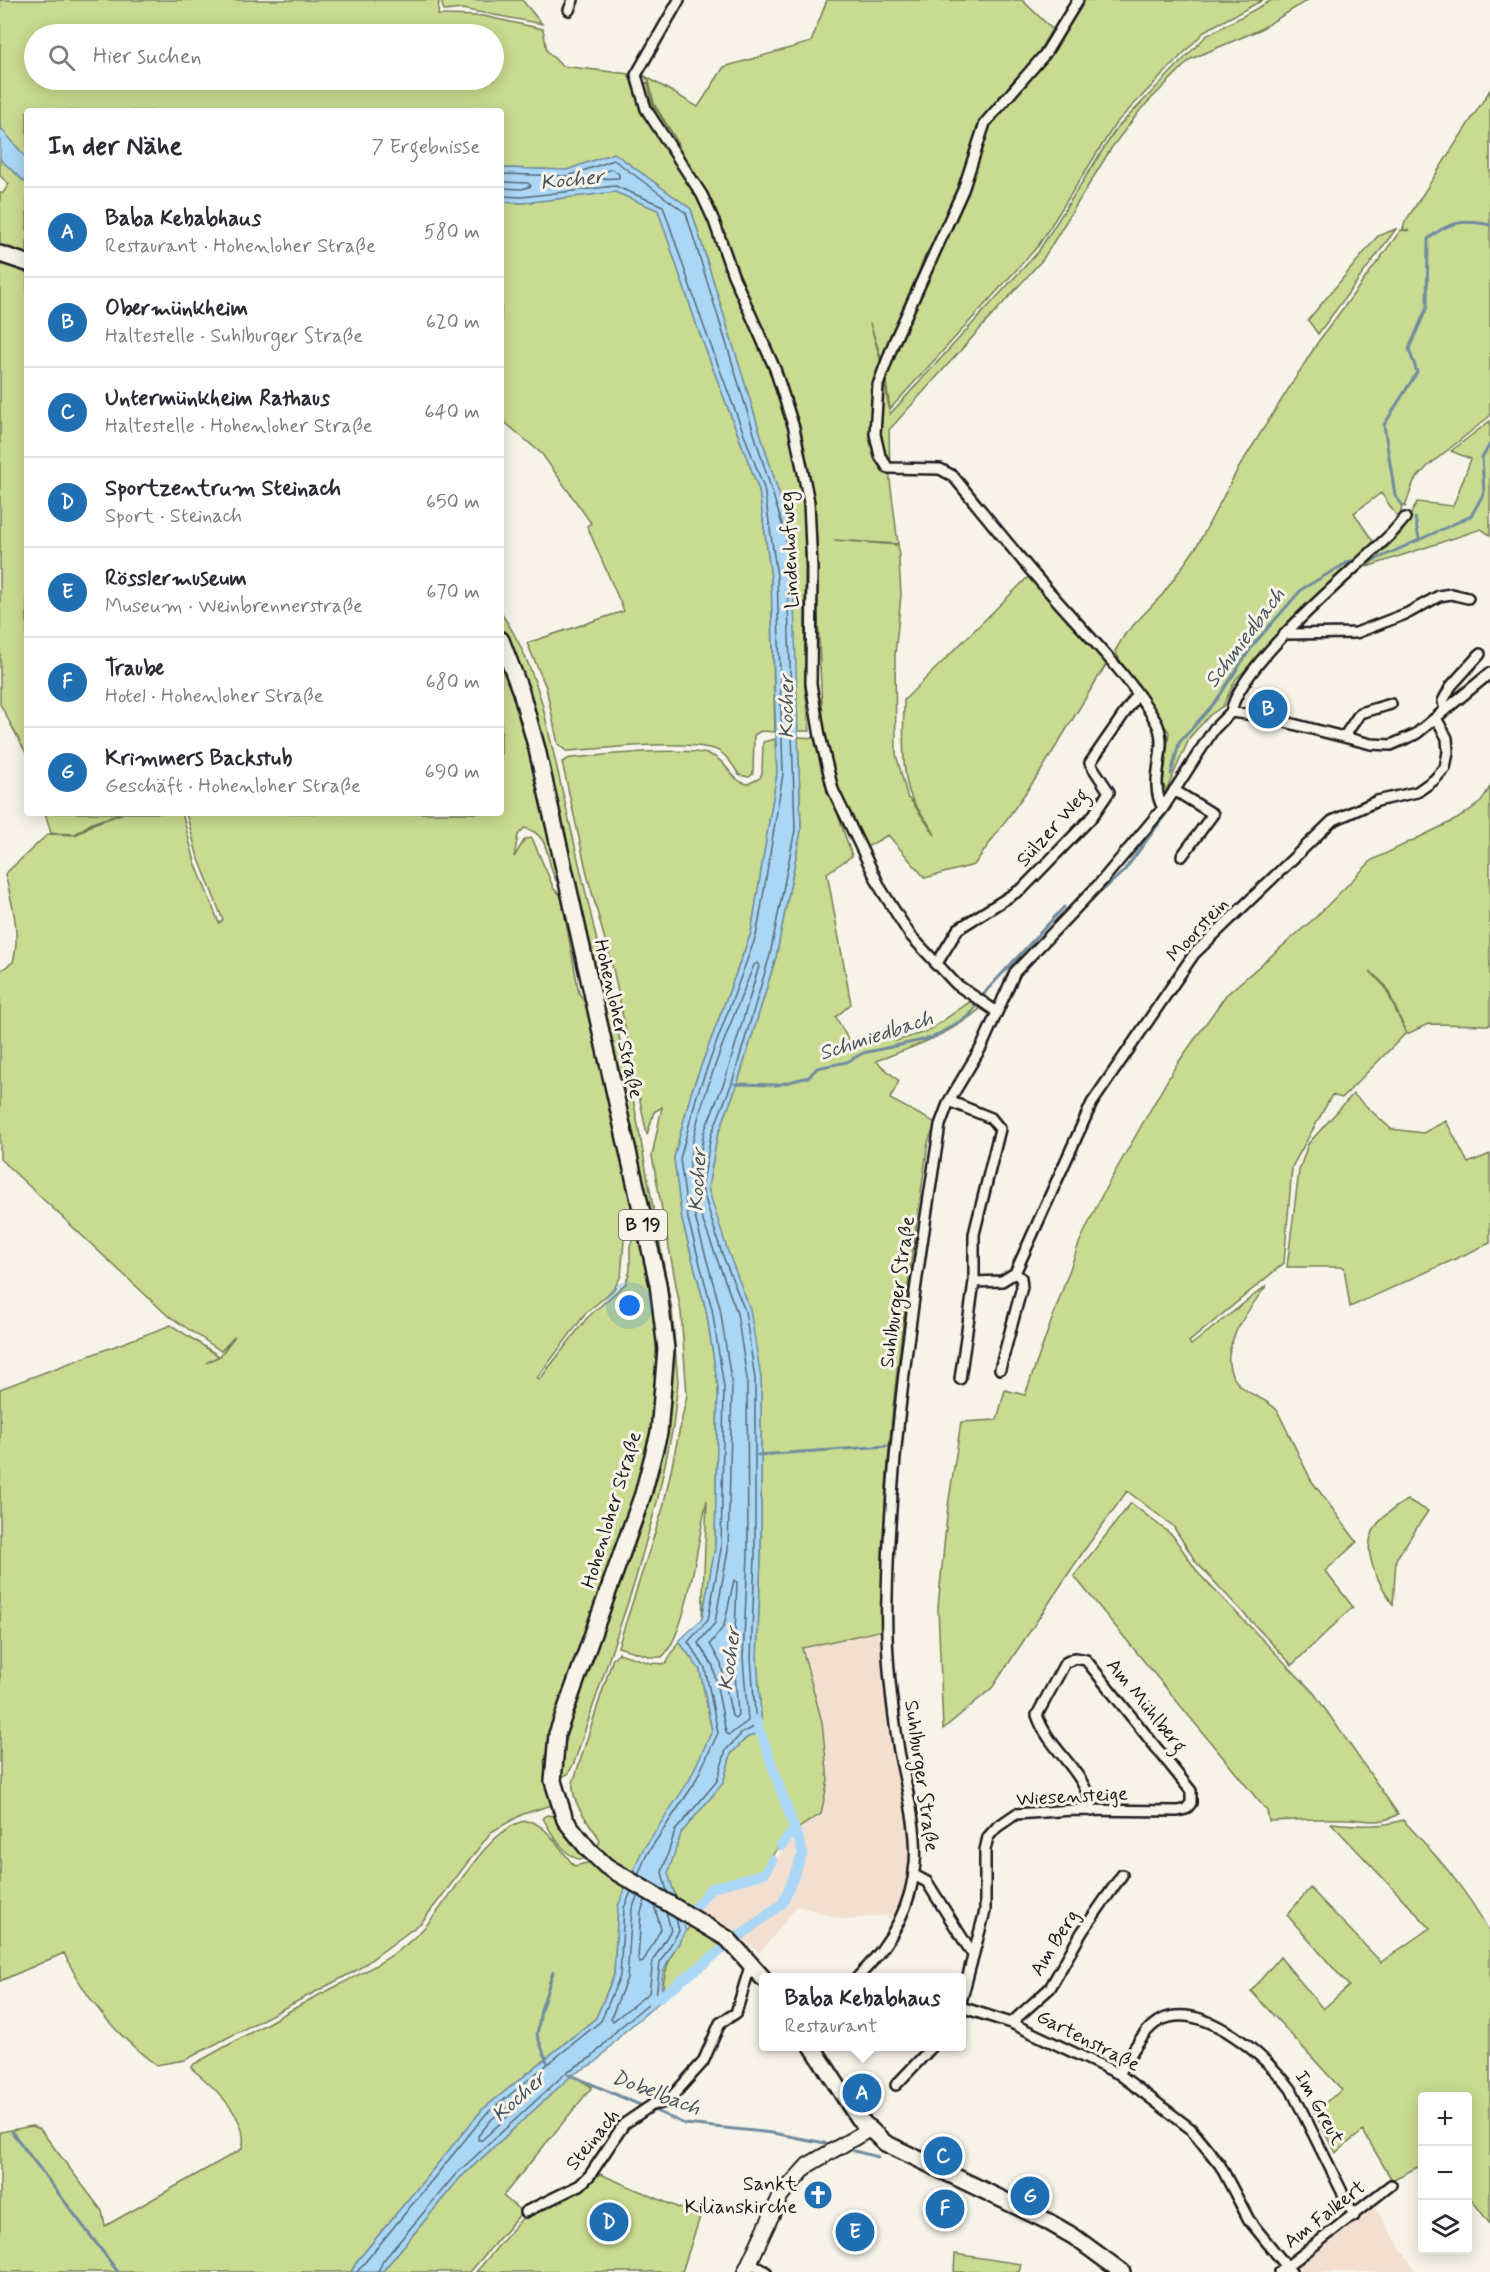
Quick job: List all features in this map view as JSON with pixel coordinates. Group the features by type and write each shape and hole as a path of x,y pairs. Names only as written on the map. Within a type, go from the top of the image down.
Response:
{"main road":[{"path":"0,254 24,262"},
{"name":"Hohenloher Straße","path":"504,648 521,692 537,749 658,1284 666,1349 662,1404 652,1463 555,1742 553,1761 556,1794 565,1821 592,1853 624,1877 716,1931 740,1950 759,1973"},
{"path":"815,2051 868,2130 911,2158 1027,2211 1073,2236 1122,2272"},
{"path":"748,2267 781,2195 808,2165 868,2130"}],"street":[{"path":"569,10 573,0"},
{"name":"Lindenhofweg","path":"679,0 636,75 646,109 702,195 714,221 733,275 775,369 794,428 809,502 812,569 811,684 833,790 881,890 910,935 956,984 997,1012"},
{"path":"1078,0 1045,54 985,123 963,190 927,266 878,385 875,434 880,456 888,468 901,471 940,469 953,476 1007,545 1137,695 1161,730 1162,739 1156,777 1157,795 1163,808"},
{"path":"1405,518 1357,568 1258,663 1233,700 1231,712 1262,716 1371,744 1391,745 1416,734 1490,673"},
{"path":"1286,634 1356,633 1408,614 1439,596 1451,594 1468,598"},
{"path":"1445,710 1443,701 1451,686 1480,654"},
{"name":"Sülzer Weg","path":"936,965 958,929 1023,888 1092,817 1109,792 1090,763 1137,695"},
{"path":"1344,737 1360,713 1391,704"},
{"name":"Suhlburger Straße","path":"861,1973 877,1958 896,1929 911,1894 914,1875 911,1816 891,1700 886,1599 895,1463 916,1282 940,1125 949,1101 982,1046 1015,972 1101,882 1163,808 1214,729 1231,712"},
{"name":"Moorstein","path":"1015,1273 1092,1103 1194,954 1332,821 1377,801 1418,792 1434,780 1445,768 1448,752 1447,738 1436,718"},
{"path":"1174,790 1214,814 1182,855"},
{"path":"949,1101 991,1118 1000,1129 974,1234 974,1282 960,1379"},
{"path":"974,1282 1002,1281 1015,1273 1021,1278 1022,1287 1000,1369"},
{"name":"Am Mühlberg","path":"1092,1810 1085,1783 1042,1727 1037,1715 1065,1663 1075,1658 1086,1660 1191,1791 1191,1803 1186,1809 1178,1810"},
{"name":"Wiesensteige","path":"973,1954 985,1911 985,1850 988,1837 997,1827 1016,1814 1092,1810 1178,1810"},
{"name":"Suhlburger Straße","path":"914,1875 927,1882 973,1954"},
{"name":"Am Berg","path":"1011,2023 1050,1988 1082,1932 1122,1875"},
{"path":"966,1982 973,1954"},
{"name":"Steinach","path":"525,2212 580,2185 590,2175 624,2124 652,2105 667,2102 703,2062 720,2023 736,2013 751,1963"},
{"name":"Gartenstraße","path":"966,2009 1011,2023 1119,2074 1191,2129 1207,2147 1249,2220 1286,2270"},
{"name":"Im Greut","path":"1119,2074 1149,2029 1160,2020 1172,2017 1200,2017 1242,2042 1279,2073 1291,2090 1354,2216"},
{"path":"896,2085 928,2051"},
{"name":"Am Falkert","path":"1286,2270 1391,2185"},
{"path":"748,2267 766,2272"}],"shaded area":[{"path":"883,1631 887,1708 909,1816 912,1850 908,1892 897,1922 884,1915 847,1920 797,1906 760,1953 723,1924 696,1909 712,1889 766,1875 796,1830 822,1815 829,1779 823,1722 803,1648"},
{"path":"1373,2205 1416,2272 1288,2272"}],"green space":[{"path":"0,0 439,0 438,15 483,16 543,29 547,51 562,66 629,74 633,87 648,82 653,105 680,146 654,104 649,81 643,75 698,107 724,67 811,42 827,0 1022,0 1052,29 1037,55 979,123 958,189 942,227 925,256 882,361 870,323 881,362 890,414 1038,252 1116,129 1206,36 1272,0 1308,0 1259,30 1191,59 1141,109 1112,147 1043,259 889,430 890,480 898,544 834,540 898,545 901,595 895,655 896,754 908,799 935,835 908,789 904,750 904,700 1029,576 1107,663 1041,771 974,865 925,878 888,835 865,848 844,810 835,786 824,725 817,601 810,539 805,539 805,688 810,731 797,731 792,536 691,209 614,153 567,170 504,168 504,108 24,108 24,155 0,127"},
{"path":"441,0 522,0 542,24 462,9 444,11"},
{"path":"1082,0 1263,0 1206,30 1116,123 1038,246 890,409 886,382 897,345 988,125"},
{"path":"1490,90 1490,416 1428,466 1414,481 1405,507 1397,499 1402,507 1399,519 1381,493 1354,513 1374,543 1236,679 1223,706 1210,715 1190,737 1166,791 1163,783 1169,732 1128,675 1115,651 1125,634 1163,594 1197,546 1238,469 1318,342 1401,230 1409,231 1403,229 1405,222"},
{"path":"0,159 24,181 24,255 0,249 0,193 3,193 9,184 0,176"},
{"path":"615,192 658,210 698,329 759,490 771,577 775,732 761,731 754,735 753,774 749,777 739,775 722,753 699,746 662,745 566,751 558,744 546,687 527,643 624,611 587,526 591,523 542,454 504,422 504,202 522,203"},
{"path":"1396,229 1318,334 1308,320 1378,236"},
{"path":"0,263 24,271 24,749 0,704"},
{"path":"1490,421 1490,535 1481,529 1367,567 1402,532 1417,502 1453,506 1471,459 1451,451"},
{"path":"504,618 525,656 542,703 632,1093 672,1310 678,1382 673,1427 657,1502 634,1584 574,1763 568,1774 559,1778 568,1731 581,1685 633,1551 662,1459 670,1412 672,1378 671,1344 539,724 528,690 504,638"},
{"path":"504,672 528,746 560,886 555,878 545,844 534,832 524,828 518,835 514,857 525,839 532,838 554,889 561,895 579,993 587,1006 636,1221 625,1229 621,1276 613,1290 586,1313 537,1378 540,1379 587,1318 626,1283 630,1270 630,1246 637,1229 651,1287 656,1326 657,1389 642,1470 551,1735 544,1762 552,1805 523,1814 491,1832 422,1922 357,1970 185,2060 156,2065 115,2029 103,2015 82,1986 64,1953 0,1981 0,1389 171,1325 219,1356 206,1363 220,1356 235,1336 221,1351 166,1314 0,1159 0,971 13,962 16,940 15,918 5,874 48,834 76,835 93,824 116,816 183,816 195,862 219,923 223,920 197,854 187,816 504,816"},
{"path":"798,737 815,738 821,765 852,856 827,873 851,1004 836,1017 849,1041 863,1044 889,1035 896,1041 928,1031 971,1001 980,1009 944,1033 876,1061 899,1081 890,1099 936,1123 928,1142 895,1385 885,1507 883,1630 802,1648 822,1722 828,1780 821,1814 781,1843 764,1871 708,1887 684,1919 667,1873 681,1833 723,1783 731,1754 746,1738 762,1731 757,1658 761,1556 761,1378 708,1188 717,1137 737,1085 776,957 801,831"},
{"path":"775,739 777,773 751,933 691,1093 674,1158 682,1220 706,1310 718,1387 715,1548 702,1619 707,1500 691,1583 679,1627 671,1645 662,1657 652,1657 618,1647 663,1508 687,1395 681,1312 652,1156 662,1107 654,1112 647,1135 614,973 588,878 562,762 570,758 644,752 702,753 718,759 737,779 748,784 760,778 762,773 763,742"},
{"path":"1490,787 1490,1025 1428,1024 1407,1034 1386,986 1370,971 1385,987 1406,1033 1342,1098 1332,1095 1292,1167 1284,1263 1189,1342 1191,1345 1267,1285 1250,1308 1235,1335 1230,1349 1229,1363 1233,1376 1242,1387 1277,1410 1311,1480 1357,1542 1325,1571 1353,1607 1292,1665 1196,1562 1173,1526 1127,1491 1083,1552 992,1688 943,1729 938,1607 948,1506 961,1422 997,1420 1005,1390 1025,1395 1080,1241 1104,1191 1175,1067 1226,995 1316,917 1372,860 1457,819 1481,802"},
{"path":"46,816 112,816 92,823 75,834 51,833"},
{"path":"1353,1094 1391,1129 1423,1133 1446,1121 1468,1163 1490,1154 1490,1243 1350,1307 1344,1267 1287,1267 1299,1171 1308,1144"},
{"path":"1408,1500 1428,1511 1396,1559 1393,1605 1376,1574 1369,1547 1372,1534 1379,1522 1390,1511"},
{"path":"1131,1503 1173,1536 1199,1574 1314,1693 1398,1814 1386,1820 1374,1821 1329,1819 1269,1821 1267,1811 1074,1576"},
{"path":"679,1641 700,1670 712,1731 689,1781 618,1906 614,1975 596,2018 482,2110 358,2260 351,2272 0,2272 0,2132 32,2126 40,2129 102,2211 105,2226 242,2149 241,2126 235,2115 219,2093 191,2068 194,2064 370,1969 410,1942 432,1919 480,1854 507,1829 529,1821 544,1829 551,1836 574,1866 592,1862 600,1840 578,1806 573,1783 613,1658 619,1653 650,1663 666,1664"},
{"path":"547,1815 554,1816 566,1836 584,1856 583,1859 577,1859 565,1851 543,1818"},
{"path":"1403,1820 1428,1847 1451,1874 1490,1933 1490,2224 1472,2200 1472,2092 1418,2092 1418,2167 1392,2180 1363,2131 1335,2153 1314,2111 1342,2090 1251,1991 1280,1957 1323,2009 1349,1986 1287,1915 1310,1888 1381,1962 1430,1928 1331,1823 1377,1825"},
{"path":"699,1913 723,1926 737,1938 684,1975 663,1996 663,1984 669,1962 679,1942"},
{"path":"572,2075 592,2087 503,2196 522,2212 470,2272 382,2272 459,2179"},
{"path":"600,2174 700,2217 682,2272 476,2272 525,2215"},
{"path":"955,2254 1021,2264 1019,2272 954,2272"}],"water":[{"path":"0,127 24,155 24,181 0,159"},
{"name":"Kocher","path":"614,153 691,209 792,536 801,831 776,957 737,1085 717,1137 708,1188 727,1249 750,1309 761,1378 761,1556 757,1658 762,1732 746,1738 731,1754 723,1783 681,1833 668,1873 686,1931 664,1972 662,1989 664,1998 623,2033 596,2062 572,2075 459,2179 382,2272 351,2272 358,2260 482,2110 596,2018 614,1975 618,1906 642,1851 689,1781 712,1731 700,1670 679,1641 702,1619 715,1548 718,1387 706,1310 682,1220 674,1158 691,1093 751,933 777,773 771,577 759,490 698,329 658,210 615,192 522,203 504,202 504,168 567,170"}],"waterway":[{"path":"1402,505 1395,495 1384,425 1417,372 1409,349 1427,307 1428,239 1442,229 1457,223 1472,222 1490,225"},
{"name":"Schmiedbach","path":"1367,560 1375,560 1471,516 1484,493 1482,458 1490,444"},
{"path":"1415,518 1419,539"},
{"name":"Schmiedbach","path":"1171,774 1179,743 1216,701 1253,645 1302,589 1350,561 1358,561"},
{"name":"Schmiedbach","path":"1102,891 1124,871 1171,807"},
{"name":"Schmiedbach","path":"735,1084 777,1085 809,1077 817,1068 847,1062 863,1053 932,1038 969,1016 987,990 1064,907"},
{"path":"758,1455 888,1446"},
{"path":"651,2000 660,1997 783,1903 803,1853 756,1720"},
{"path":"781,1846 794,1830"},
{"path":"684,1921 711,1888 765,1873 772,1860"},
{"path":"547,2062 537,2035 541,2010 553,1972"},
{"name":"Dobelbach","path":"568,2074 645,2107"},
{"name":"Dobelbach","path":"651,2109 685,2124 773,2133 825,2143"},
{"path":"12,2132 118,2272"},
{"name":"Dobelbach","path":"854,2151 878,2157"}],"place":[{"name":"Obermünkheim","path":"1268,709"},
{"name":"Baba Kebabhaus","path":"862,2093"},
{"name":"Untermünkheim Rathaus","path":"943,2156"},
{"name":"Sankt Kilianskirche","path":"818,2195"},
{"name":"Krimmers Backstub","path":"1030,2196"},
{"name":"Traube","path":"945,2209"},
{"name":"Sportzentrum Steinach","path":"609,2222"},
{"name":"Rösslermuseum","path":"855,2232"}]}
